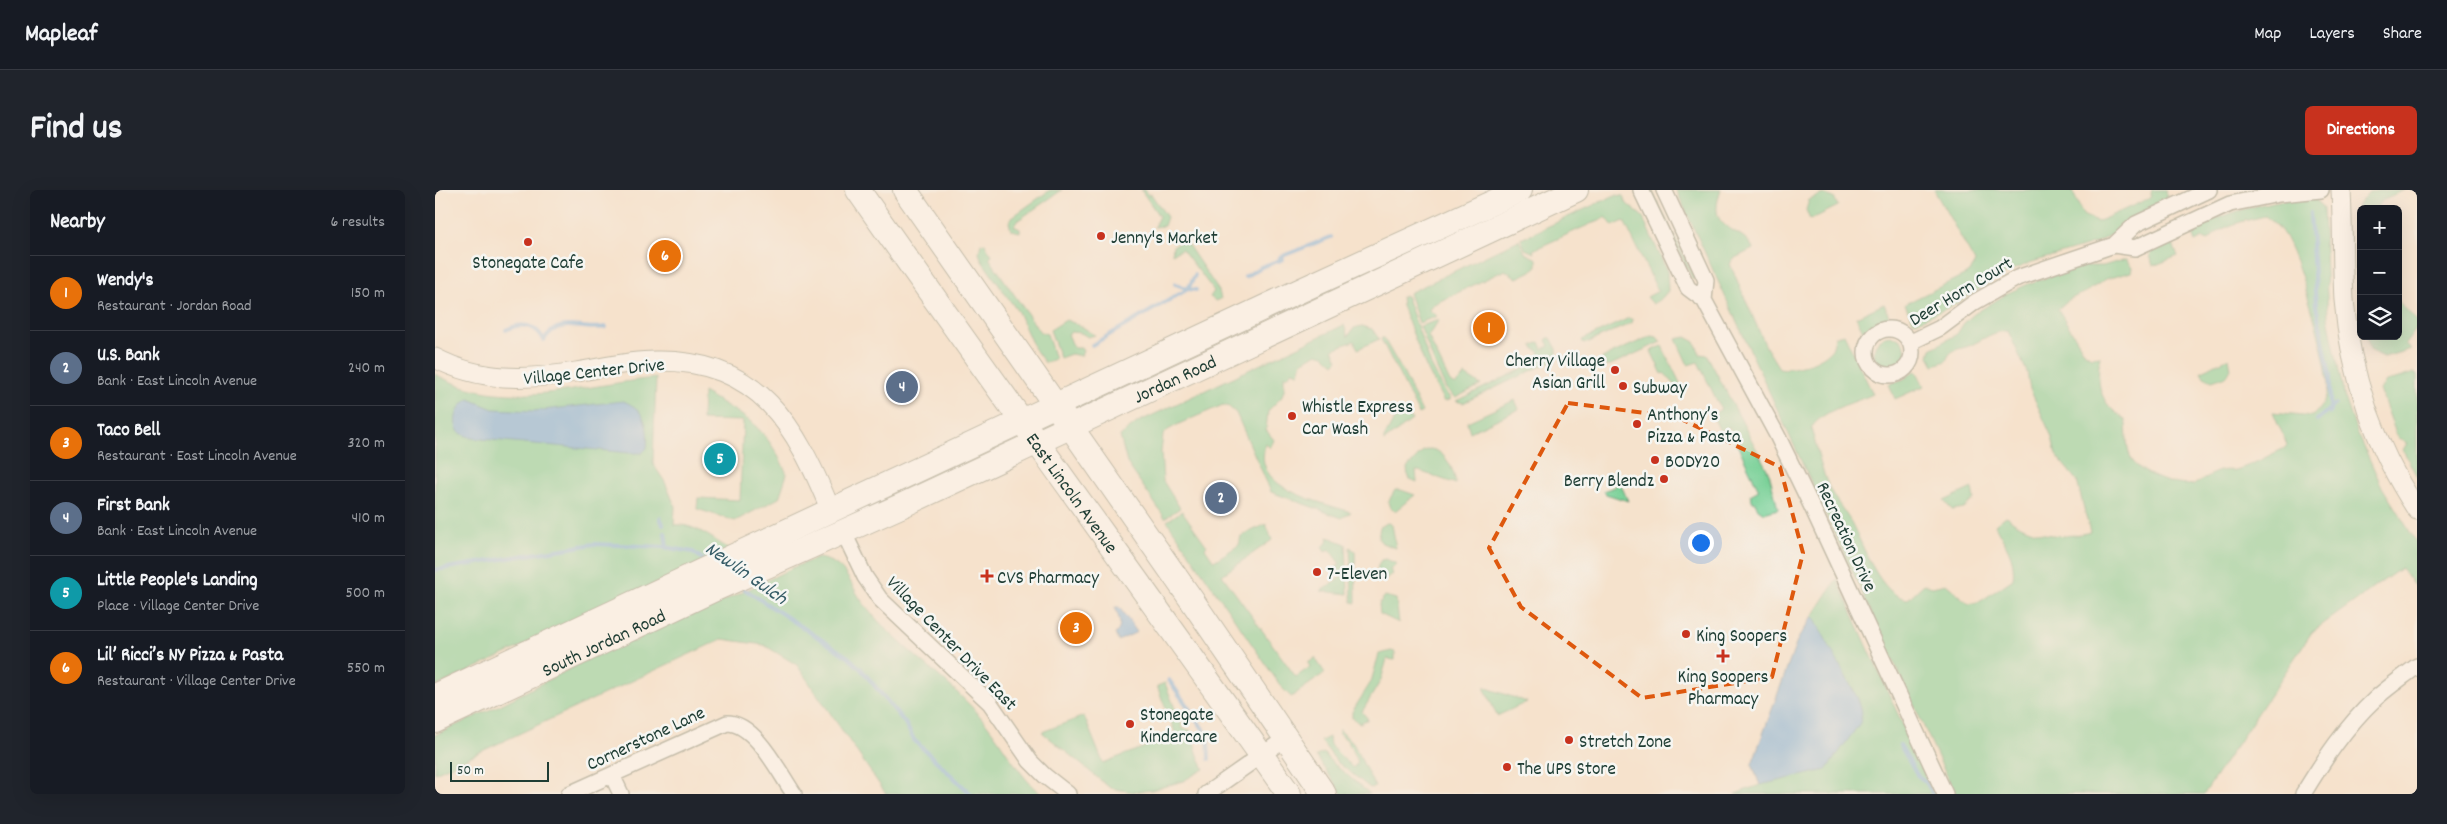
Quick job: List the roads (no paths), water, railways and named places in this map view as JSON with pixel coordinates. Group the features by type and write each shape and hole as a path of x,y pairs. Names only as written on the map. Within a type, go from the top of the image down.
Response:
{"main road":[{"name":"East Lincoln Avenue","path":"858,190 1021,422 1289,794"},
{"name":"East Lincoln Avenue","path":"905,190 1324,794"},
{"name":"Jordan Road","path":"748,551 1520,190"},
{"name":"Jordan Road","path":"771,564 896,509 1576,190"},
{"path":"803,549 813,532 831,511"},
{"name":"South Jordan Road","path":"435,696 748,551"},
{"name":"South Jordan Road","path":"435,721 771,564"}],"street":[{"name":"Recreation Drive","path":"1641,190 1688,288 1704,300 1777,435 1945,794"},
{"name":"Recreation Drive","path":"1664,190 1706,280 1704,300"},
{"name":"Deer Horn Court","path":"1911,342 1940,328 1975,302 2017,278 2114,245 2137,224 2209,190"},
{"name":"Deer Horn Court","path":"2114,245 2135,248 2230,204 2279,194 2321,190"},
{"path":"2341,190 2344,300 2357,376 2369,416 2385,452 2404,491 2417,510"},
{"name":"Village Center Drive","path":"435,358 475,373 512,379 545,377 652,360 684,363 720,372 759,394 786,421 812,466 831,511"},
{"name":"Village Center Drive East","path":"843,531 865,577 880,599 990,703 1005,722 1030,761 1068,794"},
{"path":"2303,794 2325,759 2364,711 2384,691 2417,666"},
{"name":"Cornerstone Lane","path":"569,794 713,727 727,723 734,723 753,734 794,794"},
{"path":"1206,794 1286,738"},
{"path":"612,774 621,794"}],"water":[{"path":"469,399 493,409 534,411 623,401 636,409 644,419 647,432 647,448 642,453 630,453 471,438 459,432 456,423 459,409"},
{"path":"1115,607 1119,607 1137,632 1118,641 1115,634 1120,625"},
{"path":"1813,616 1858,699 1862,712 1860,723 1826,770 1760,785 1752,764 1798,639"}],"waterway":[{"path":"2310,213 2316,305 2330,376 2330,413"},
{"path":"1279,261 1280,257 1331,237"},
{"path":"1245,277 1261,267 1283,259"},
{"path":"1195,275 1188,289 1196,290"},
{"path":"1175,284 1188,289"},
{"path":"1092,345 1188,289"},
{"path":"506,330 517,326 528,326 537,331 544,340"},
{"path":"544,340 550,332 564,326 606,327"},
{"path":"2317,420 2335,404"},
{"path":"660,518 663,524"},
{"path":"665,533 667,548"},
{"name":"Newlin Gulch","path":"435,570 594,544 664,547 693,552 705,561"},
{"name":"Newlin Gulch","path":"741,587 848,657 861,669 905,723 914,740 971,794"},
{"path":"1169,680 1208,736 1209,759"},
{"path":"1900,745 1917,775 1926,782 1933,794"}],"place":[{"name":"Jenny's Market","path":"1101,236"},
{"name":"Stonegate Cafe","path":"528,242"},
{"name":"Lil’ Ricci’s NY Pizza & Pasta","path":"665,256"},
{"name":"Wendy's","path":"1489,328"},
{"name":"Cherry Village Asian Grill","path":"1615,370"},
{"name":"Subway","path":"1623,386"},
{"name":"First Bank","path":"902,387"},
{"name":"Whistle Express Car Wash","path":"1292,416"},
{"name":"Anthony’s Pizza & Pasta","path":"1637,424"},
{"name":"Little People's Landing","path":"720,459"},
{"name":"BODY20","path":"1655,460"},
{"name":"Berry Blendz","path":"1664,479"},
{"name":"U.S. Bank","path":"1221,498"},
{"name":"7-Eleven","path":"1317,572"},
{"name":"CVS Pharmacy","path":"987,576"},
{"name":"Taco Bell","path":"1076,628"},
{"name":"King Soopers","path":"1686,634"},
{"name":"King Soopers Pharmacy","path":"1723,656"},
{"name":"Stonegate Kindercare","path":"1130,724"},
{"name":"Stretch Zone","path":"1569,740"},
{"name":"The UPS Store","path":"1507,767"}]}
